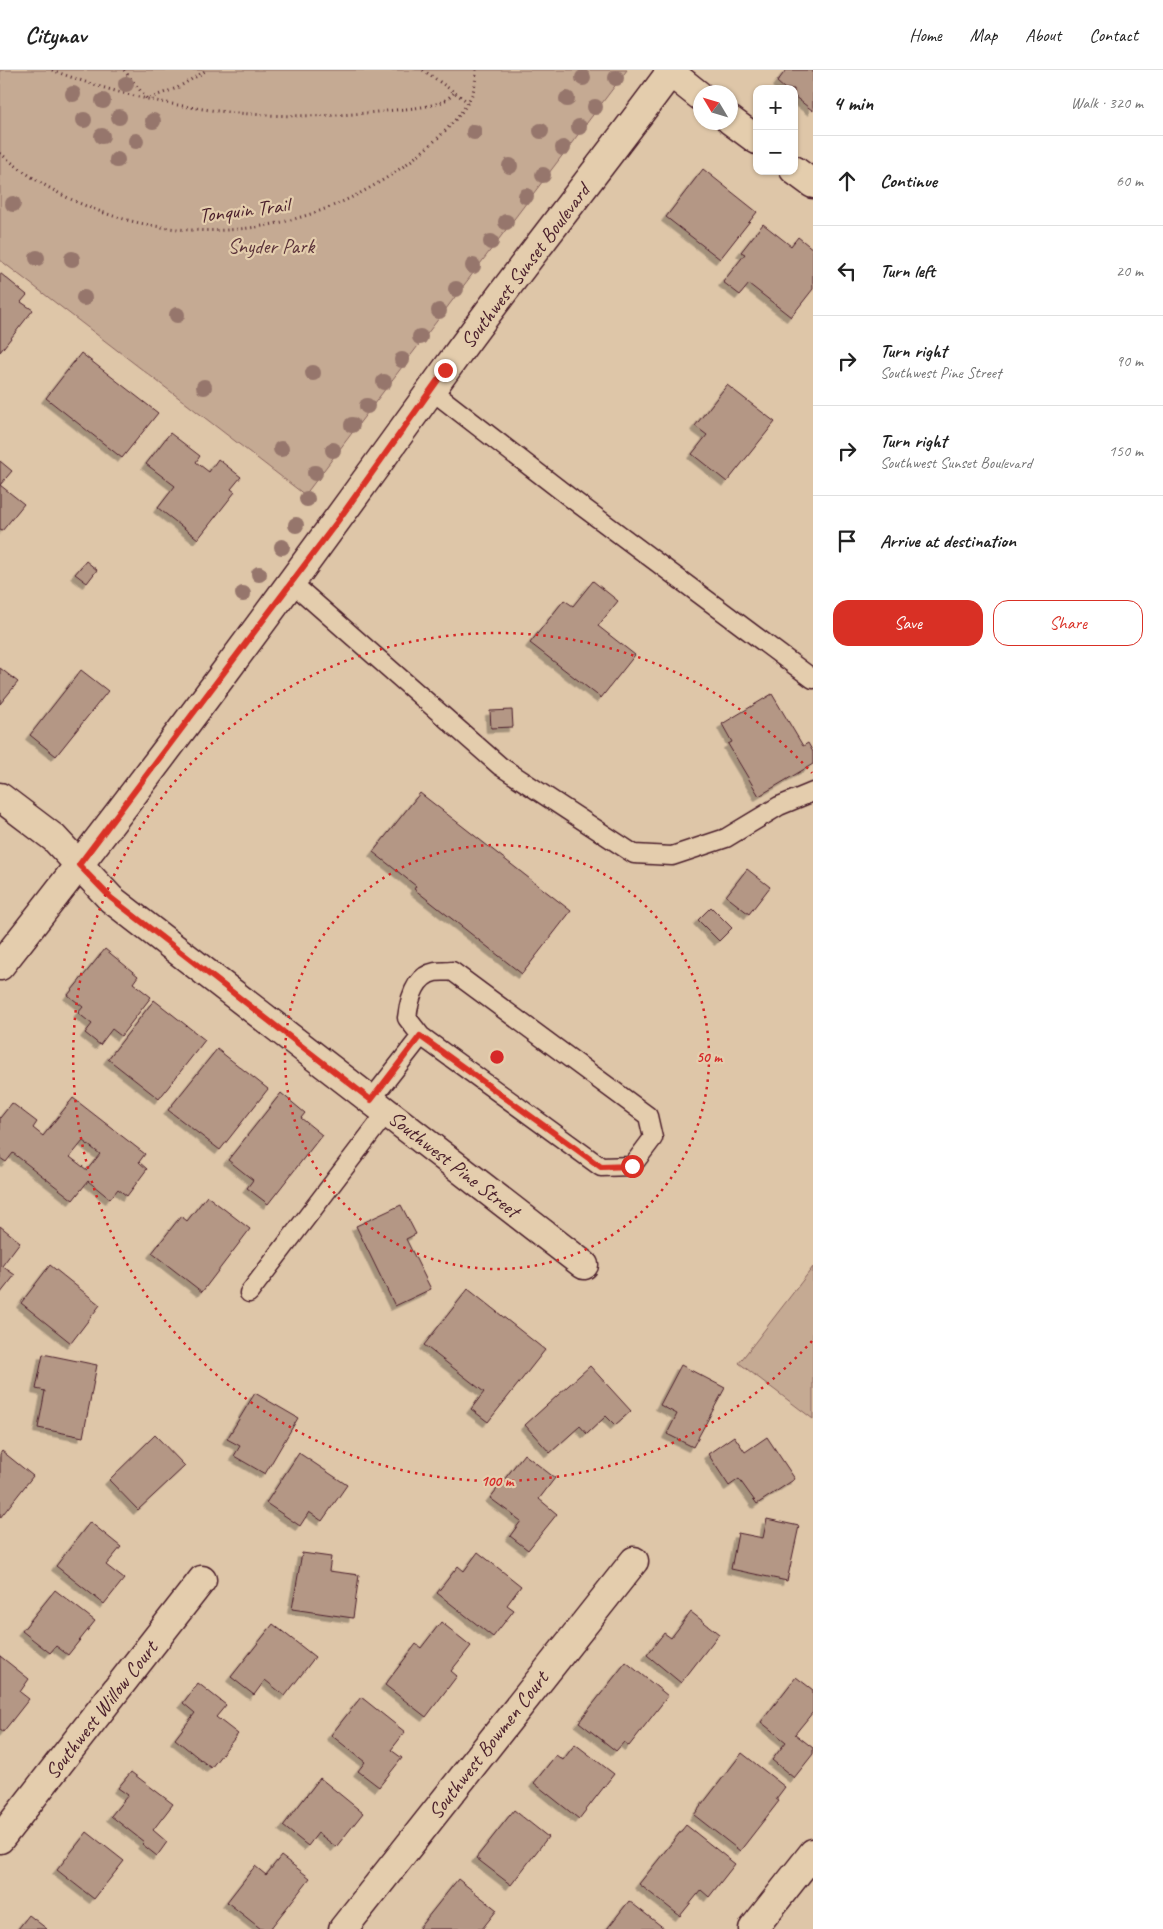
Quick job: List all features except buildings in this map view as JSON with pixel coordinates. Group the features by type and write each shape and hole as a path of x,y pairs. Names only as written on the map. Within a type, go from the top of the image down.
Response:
{"street":[{"path":"671,71 693,90"},
{"name":"Southwest Sunset Boulevard","path":"0,966 79,865 292,582 431,390 671,71"},
{"path":"738,126 753,137"},
{"path":"798,173 813,184"},
{"name":"Southwest Pine Street","path":"0,797 54,838 111,898 584,1265"},
{"name":"Southwest Bowmen Court","path":"343,1929 634,1561"},
{"name":"Southwest Willow Court","path":"0,1839 202,1580"},
{"path":"754,1929 813,1853"}],"lane":[{"path":"431,390 568,496 813,679"},
{"path":"292,582 500,766 634,854 672,856 726,838 779,806 813,792"},
{"path":"433,972 452,972 648,1116 653,1138 632,1166 601,1167 420,1036 406,1018 409,999 419,982 433,972"},
{"path":"249,1293 379,1106 420,1036"}],"path":[{"path":"52,70 113,91 147,99 215,110 259,114 340,115 408,109 443,102 454,93"},
{"path":"124,70 147,99"},
{"path":"147,99 177,88 207,70"},
{"path":"423,70 468,102"},
{"name":"Tonquin Trail","path":"0,154 40,184 74,202 112,217 146,225 188,231 218,231 260,227 301,218 332,206 386,179 435,141 468,102 473,93 476,70"}],"green space":[{"name":"Snyder Park","path":"0,70 627,70 305,495 0,260"},
{"path":"813,1267 813,1419 739,1363"}],"route":[{"path":"445,370 337,522 79,865 111,898 371,1100 420,1036 601,1167 632,1166"}]}
